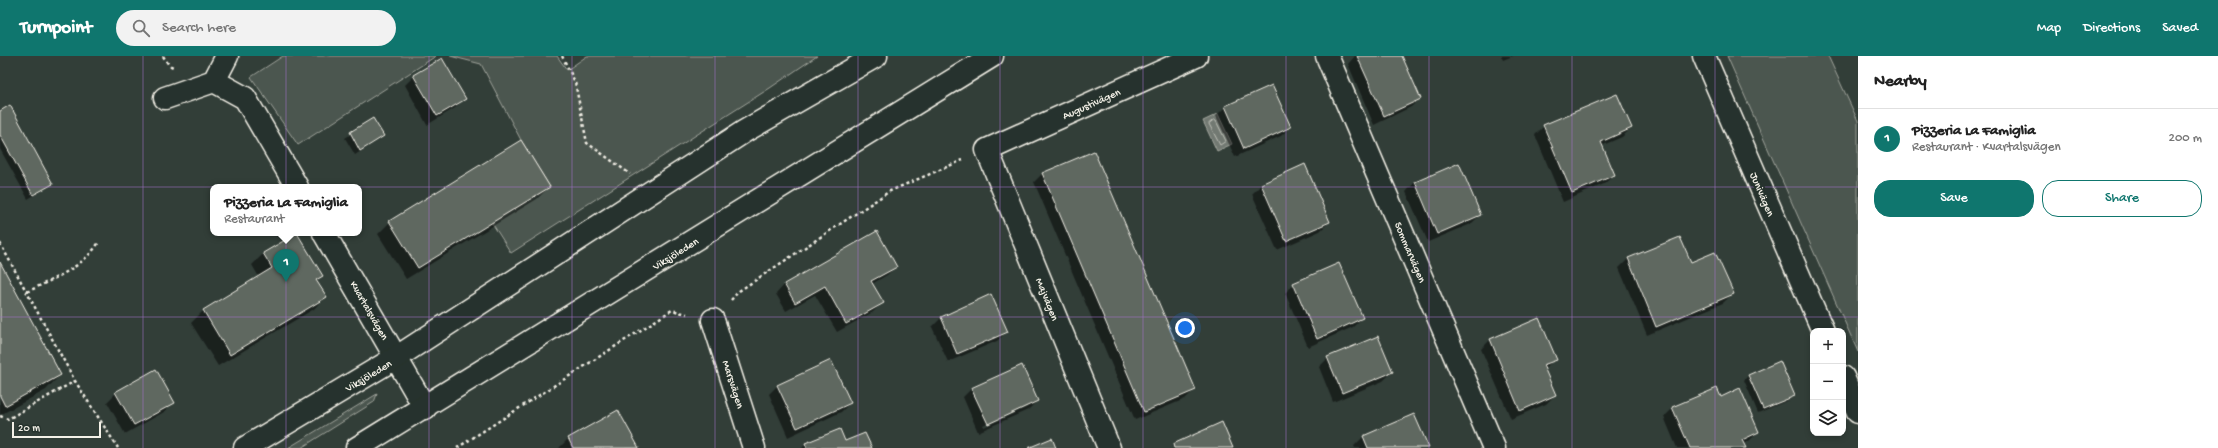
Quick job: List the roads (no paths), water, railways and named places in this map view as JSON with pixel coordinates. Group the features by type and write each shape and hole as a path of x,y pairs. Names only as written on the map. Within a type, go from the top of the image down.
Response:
{"street":[{"path":"165,98 214,81 227,56"},
{"name":"Viksjöleden","path":"244,448 397,357 745,131 876,56"},
{"name":"Viksjöleden","path":"358,448 425,408 992,56"},
{"name":"Augustivägen","path":"987,150 1196,56"},
{"name":"Sommarvägen","path":"1327,56 1494,448"},
{"name":"Junivägen","path":"1704,56 1822,328"},
{"path":"214,81 245,98 296,184"},
{"name":"Majvägen","path":"987,150 1109,448"},
{"name":"Kvartalsvägen","path":"326,236 397,357 425,408"},
{"name":"Marsvägen","path":"713,320 754,448"},
{"path":"1846,384 1858,412"}],"water":[{"path":"1218,114 1232,144 1217,151 1203,121"}],"place":[{"name":"Pizzeria La Famiglia","path":"286,282"}]}
